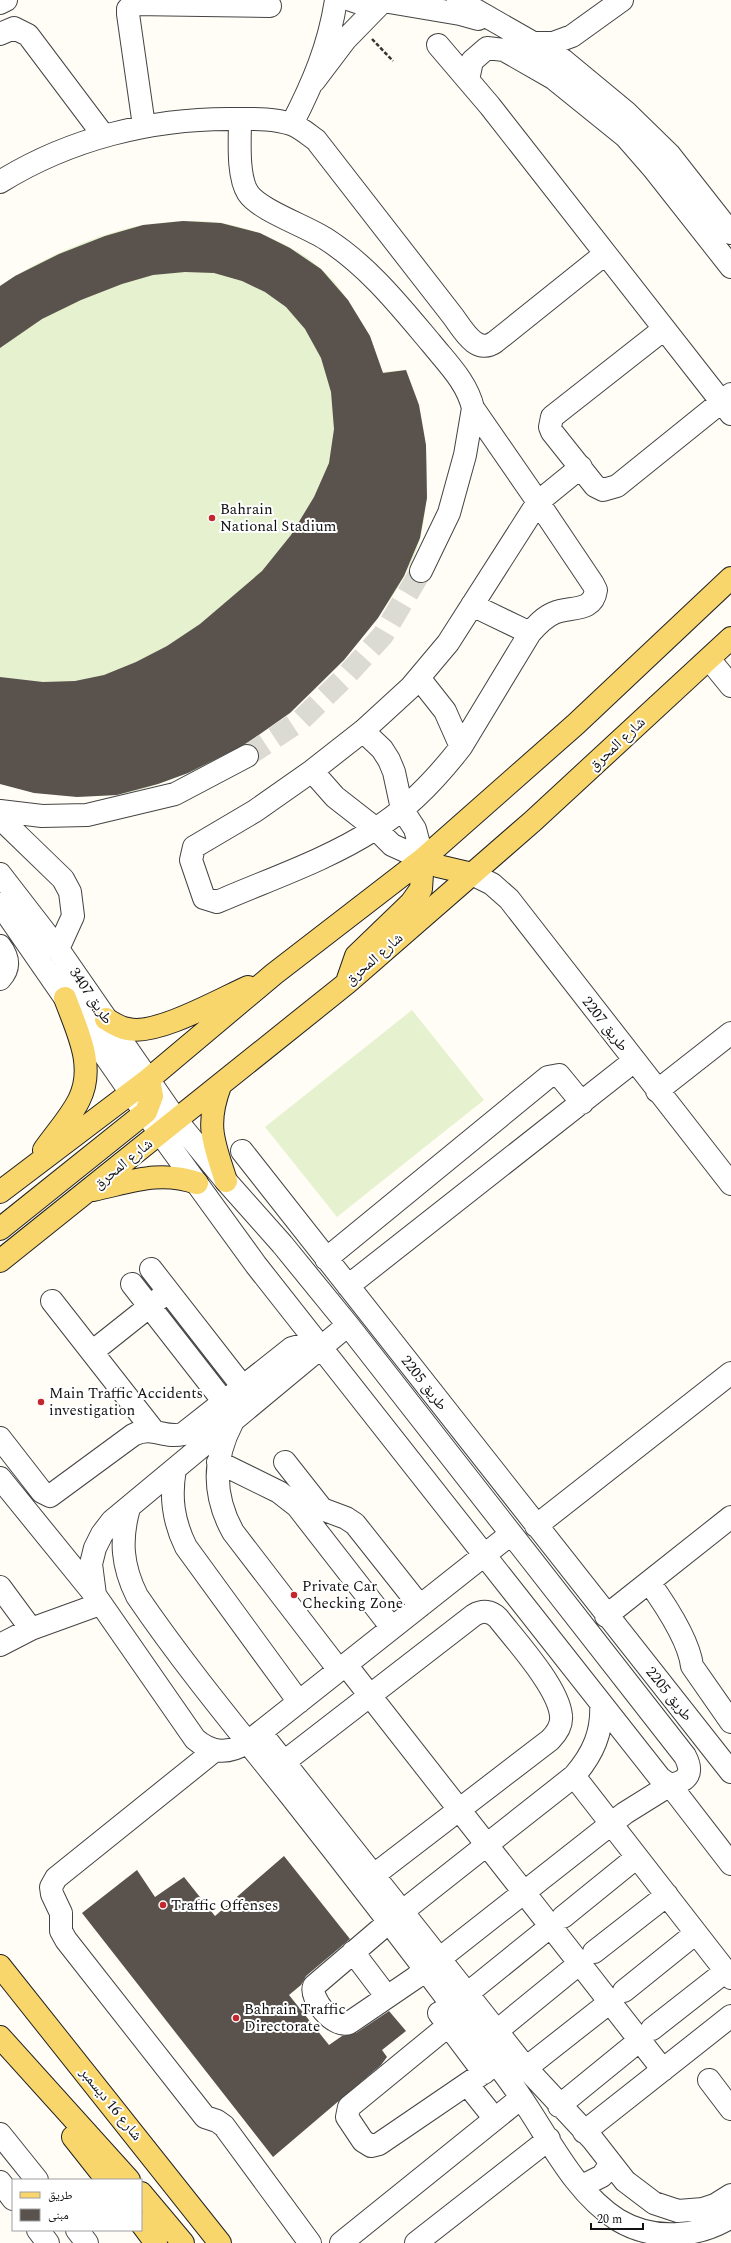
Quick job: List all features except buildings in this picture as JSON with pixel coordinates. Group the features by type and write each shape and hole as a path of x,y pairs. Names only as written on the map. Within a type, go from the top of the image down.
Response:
{"main road":[{"path":"0,1192 149,1079 274,974 424,858 576,724 731,578"},
{"name":"شارع المحرق","path":"0,1260 88,1192 347,983 533,821 731,638"},
{"path":"424,858 438,866 472,874"},
{"path":"347,983 356,956 411,903 421,889 424,858"},
{"path":"106,1019 129,1030 147,1029 164,1025 274,974"},
{"path":"32,1167 78,1101 84,1088 86,1058 65,998"},
{"path":"0,1229 146,1112 152,1096 149,1079"},
{"path":"220,1086 212,1111 211,1128 226,1181"},
{"path":"88,1192 141,1179 169,1176 197,1183"},
{"name":"شارع 16 ديسمبر","path":"0,1966 220,2243"},
{"path":"0,2037 128,2179"},
{"path":"0,2042 106,2179"},
{"path":"142,2194 183,2243"},
{"path":"142,2224 156,2243"}],"street":[{"path":"0,2 6,0"},
{"path":"292,124 314,81 328,36 336,0"},
{"path":"351,0 363,4 383,0 460,14 501,26"},
{"path":"314,81 345,40 383,0"},
{"path":"458,0 476,7 501,26 563,60 627,113 669,154 731,233"},
{"path":"532,43 553,43 572,36 622,0"},
{"path":"144,126 128,9 133,4 139,2 270,6"},
{"path":"0,34 14,28 28,35 104,136"},
{"path":"438,45 468,80 664,329 728,403 613,488 598,488 552,432 550,427 552,417 664,329"},
{"path":"468,80 472,61 487,48 504,50 553,78 626,137 653,168 731,267"},
{"path":"0,182 27,165 104,136 144,126 212,118 266,119 292,124 316,140 452,315 476,344 480,346 491,346 605,254"},
{"path":"240,119 242,177 247,192 252,199 325,238 358,262 401,307 459,377 471,400 473,408 538,502 596,590 595,596 589,605 554,613 537,624 530,633 461,747 434,781 402,809 376,829 295,869 218,902 204,898 191,860 194,847 254,811 312,771 363,731 419,678 448,643 538,502 579,465"},
{"path":"421,571 450,513 465,455 473,408"},
{"path":"472,604 530,633"},
{"path":"709,659 731,686"},
{"path":"419,678 445,711 461,747"},
{"path":"363,731 382,749 389,760 394,772 402,809 415,829 424,858"},
{"path":"0,811 42,816 87,815 174,794 247,756"},
{"path":"312,771 335,797 376,829 392,845 424,858"},
{"path":"0,818 63,879 70,892 73,916 58,949"},
{"name":"طريق 3407","path":"0,874 58,949 149,1079 169,1127"},
{"name":"طريق 2207","path":"472,874 492,884 509,899 634,1062 731,1184"},
{"name":"طريق 3407","path":"0,904 30,944 65,998 131,1093 146,1112 169,1127"},
{"path":"0,946 6,957 8,965 5,973 0,979"},
{"path":"657,1091 731,1033"},
{"path":"348,1286 634,1062"},
{"path":"326,1259 548,1077 559,1075 582,1103"},
{"path":"169,1127 226,1181 282,1244 348,1325 685,1756 690,1766 688,1776 680,1783 670,1785 639,1802 427,1968 387,1997 345,2024 333,2021 314,1997 312,1990 314,1986 396,1916 574,1776 590,1755 596,1743 602,1716 601,1703"},
{"path":"169,1127 197,1183 256,1265 660,1778 670,1785 731,1864"},
{"name":"طريق 2205","path":"242,1151 606,1616 731,1772"},
{"path":"256,1265 272,1260 282,1244"},
{"path":"151,1269 243,1387"},
{"path":"132,1284 229,1411 218,1462 217,1477 221,1505 233,1532 343,1667 370,1695 524,1892 557,1922 587,1958 646,2035 663,2070"},
{"path":"92,1352 168,1291"},
{"path":"52,1300 153,1430"},
{"path":"170,1333 189,1318"},
{"path":"0,1438 42,1492 50,1496 133,1435 140,1432 153,1430 170,1435 182,1434 229,1411 320,1348 348,1325"},
{"path":"98,1600 91,1564 95,1548 102,1534 112,1522 175,1469 229,1411 243,1387 292,1348 306,1344 320,1348"},
{"path":"203,1375 222,1360"},
{"path":"536,1526 731,1373"},
{"path":"218,1462 280,1492 297,1506 392,1628"},
{"path":"285,1462 322,1508 346,1518 355,1524 420,1606"},
{"path":"175,1469 172,1496 173,1510 176,1523 186,1547 299,1702"},
{"path":"0,1478 98,1600 195,1739 203,1746 214,1751 232,1750 254,1738 511,1534"},
{"path":"129,1508 122,1538 123,1553 125,1568 137,1596 254,1738 396,1916"},
{"path":"606,1616 731,1517"},
{"path":"649,1582 662,1600 691,1654 692,1666 731,1722"},
{"path":"0,1587 31,1629"},
{"path":"0,1645 31,1629 98,1600"},
{"path":"284,1762 474,1614 478,1612 490,1612 498,1618 553,1691 559,1708 560,1722 555,1735 374,1875"},
{"path":"254,1738 284,1762 322,1823 374,1875 427,1968 454,2020 504,2067 564,2102 584,2132 625,2181 639,2193 666,2208 678,2211 703,2209 715,2205 731,2195"},
{"path":"214,1751 56,1878 51,1887 52,1894 61,1913 61,1931 66,1940 205,2117 217,2121 224,2126 310,2243"},
{"path":"564,2102 646,2035 729,1975 574,1776"},
{"path":"473,1989 637,1857"},
{"path":"503,2026 667,1895"},
{"path":"454,2020 348,2107 347,2117 365,2143 375,2146 617,1997 696,1933"},
{"path":"353,1952 387,1997"},
{"path":"427,1968 473,1989 503,2026 504,2067 495,2119"},
{"path":"584,2132 731,2016"},
{"path":"504,2067 521,2098 582,2186 600,2206 618,2220 636,2228 655,2233 674,2234 707,2229 731,2217"},
{"path":"709,2080 731,2109"},
{"path":"341,2243 521,2098"},
{"path":"0,2134 36,2179"},
{"path":"416,2243 548,2139"},
{"path":"582,2186 602,2176 611,2163"},
{"path":"0,2182 12,2198"},
{"path":"39,2231 48,2243"},
{"path":"78,2231 87,2243"}],"green space":[{"name":"Bahrain National Stadium","path":"183,221 217,222 240,227 276,240 294,249 325,272 348,301 358,318 383,372 406,370 419,406 425,438 427,471 426,504 421,536 417,550 403,579 385,608 365,634 336,667 296,707 251,740 227,755 173,779 137,791 115,795 57,795 0,784 0,286 32,266 87,241 143,225"},
{"path":"412,1010 484,1100 337,1217 265,1127"}],"tunnel":[{"path":"247,756 301,720 345,677 383,635 421,571"}],"place":[{"name":"Bahrain National Stadium","path":"212,518"},
{"name":"Main Traffic Accidents investigation","path":"41,1402"},
{"name":"Private Car Checking Zone","path":"294,1595"},
{"name":"Traffic Offenses","path":"163,1905"},
{"name":"Bahrain Traffic Directorate","path":"236,2018"}]}
